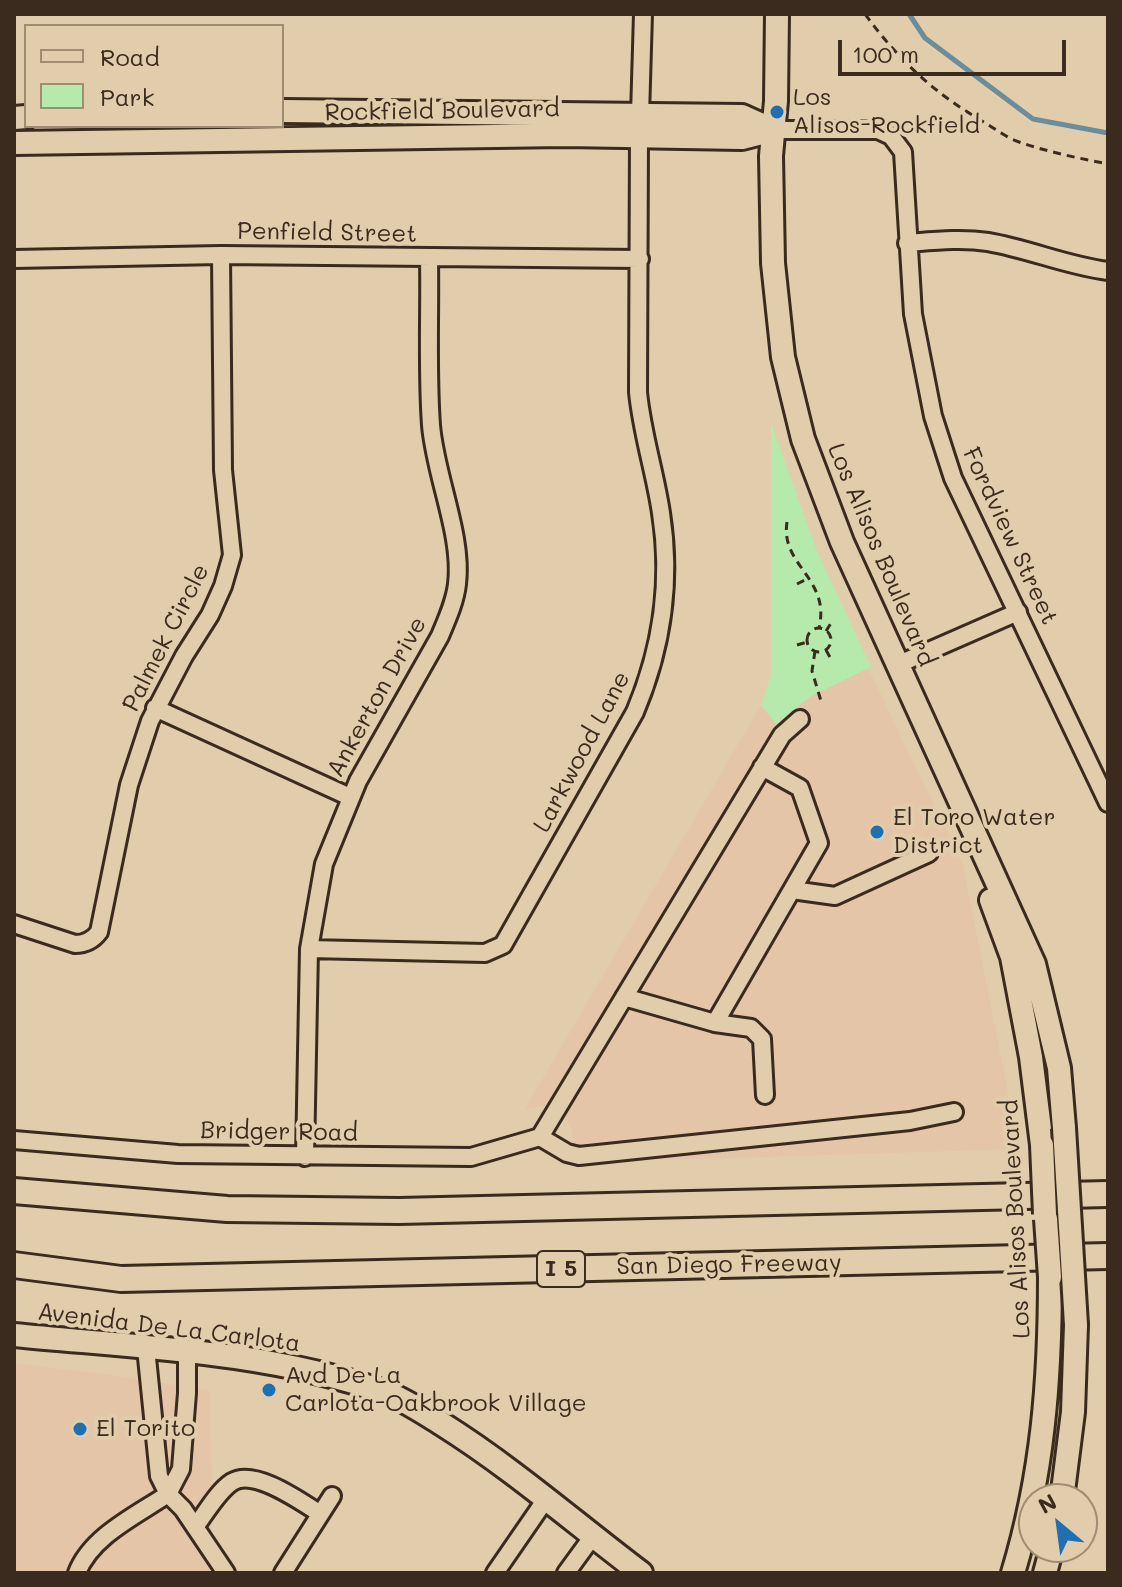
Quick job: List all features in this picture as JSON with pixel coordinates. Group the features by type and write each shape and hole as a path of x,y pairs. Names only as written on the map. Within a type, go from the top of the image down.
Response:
{"highway":[{"path":"14,1191 227,1209 399,1211 1108,1194"},
{"name":"San Diego Freeway","path":"14,1265 121,1279 1108,1256"}],"main road":[{"name":"Los Alisos Boulevard","path":"777,14 773,263 783,357 803,439 830,513 1034,964 1059,1068 1076,1325 1073,1412 1064,1483"},
{"name":"Rockfield Boulevard","path":"284,111 640,126 742,138 773,130"},
{"name":"Rockfield Boulevard","path":"14,143 640,126"},
{"name":"Los Alisos Boulevard","path":"989,863 990,898 1012,957 1042,1145 1050,1277 1050,1365 1042,1446 1027,1524 1013,1573"},
{"name":"Avenida De La Carlota","path":"14,1335 277,1364 383,1391 424,1412 474,1444 641,1573"}],"street":[{"name":"Larkwood Lane","path":"309,949 496,951 508,937 635,712 658,644 666,594 661,513 641,426 638,392 643,14"},
{"name":"Rockfield Boulevard","path":"773,130 872,129 891,136"},
{"name":"Fordview Street","path":"891,136 903,152 906,166 907,243 913,314 933,416 953,478 1108,803"},
{"path":"907,243 957,239 985,242 1084,268 1108,271"},
{"name":"Penfield Street","path":"14,259 221,255 640,259"},
{"name":"Palmek Circle","path":"14,924 68,944 83,944 94,939 104,917 129,785 155,708 210,615 223,586 232,555 223,470 221,255"},
{"name":"Ankerton Drive","path":"305,1157 309,949 324,864 350,797 440,636 458,582 456,548 437,471 431,428 429,258"},
{"path":"899,664 1018,612"},
{"path":"155,708 350,797"},
{"path":"800,719 782,735 762,767 540,1137 567,1153 579,1156 910,1121 954,1112"},
{"path":"715,1023 819,843 800,788 762,767"},
{"path":"792,890 835,896 929,853"},
{"path":"624,997 715,1023 751,1028 762,1039 765,1095"},
{"name":"Bridger Road","path":"14,1140 178,1154 471,1157 540,1137"},
{"path":"146,1348 159,1476 168,1494 183,1509 226,1573"},
{"path":"77,1573 97,1544 168,1494 181,1469 187,1353"},
{"path":"195,1527 226,1487 236,1479 253,1480 279,1488 319,1513"},
{"path":"283,1573 332,1496"},
{"path":"495,1573 546,1499"},
{"path":"566,1573 593,1536"}],"path":[{"path":"865,14 888,45 925,83 963,110 1015,141 1108,164"},
{"path":"787,522 790,551 809,578 820,603 819,628"},
{"path":"797,584 809,578"},
{"path":"826,631 833,620"},
{"path":"797,645 807,642 813,631 819,628 831,638 826,650"},
{"path":"807,642 815,651"},
{"path":"815,651 826,650"},
{"path":"826,650 832,661"},
{"path":"815,651 812,671 821,701"}],"shaded area":[{"name":"El Toro Water District","path":"868,668 962,863 1019,1149 568,1163 574,1147 572,1131 565,1116 546,1106 525,1109 761,705 776,723 811,696"},
{"path":"14,1363 210,1391 212,1573 14,1573"}],"green space":[{"path":"771,423 816,549 871,667 811,696 776,724 761,705 771,675"}],"waterway":[{"path":"909,14 925,38 1033,119 1108,133"}],"place":[{"name":"Los Alisos-Rockfield","path":"777,112"},
{"name":"El Toro Water District","path":"877,832"},
{"name":"Avd De La Carlota-Oakbrook Village","path":"269,1390"},
{"name":"El Torito","path":"80,1429"}]}
